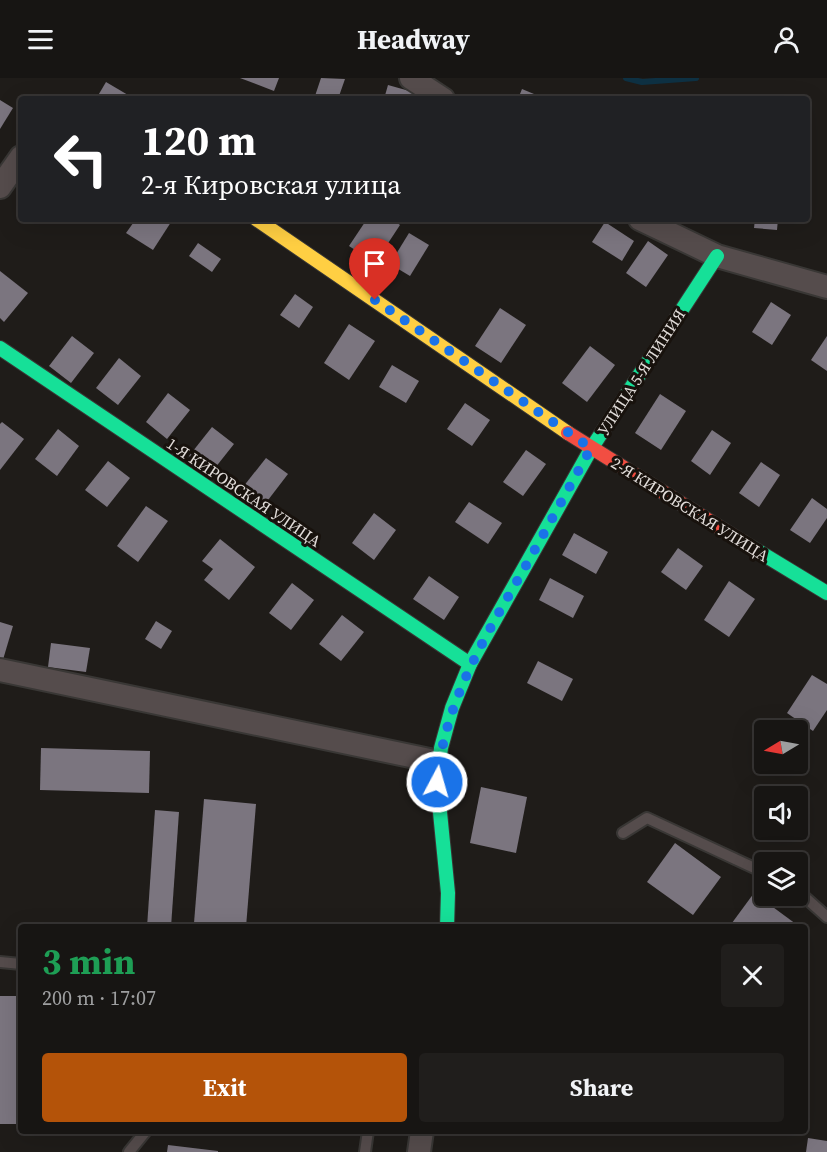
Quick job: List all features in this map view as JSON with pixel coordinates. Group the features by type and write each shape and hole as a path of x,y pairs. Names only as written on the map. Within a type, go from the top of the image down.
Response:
{"street":[{"path":"411,78 438,96"},
{"path":"0,187 18,161"},
{"name":"2-Я КИРОВСКАЯ УЛИЦА","path":"260,222 591,448 827,594"},
{"path":"646,222 717,256 827,287"},
{"name":"УЛИЦА 5-Я ЛИНИЯ","path":"447,924 448,893 437,782 439,762 452,708 470,664 591,448 717,256"},
{"name":"1-Я КИРОВСКАЯ УЛИЦА","path":"0,348 470,664"},
{"path":"0,670 439,762"},
{"path":"419,1152 422,1134"}],"lane":[{"path":"623,833 647,818 754,868"},
{"path":"808,900 827,917"},
{"path":"0,962 18,964"},
{"path":"129,1152 144,1134"},
{"path":"365,1152 368,1134"}],"building":[{"path":"240,78 279,78 274,91"},
{"path":"321,78 345,79 339,96 315,96"},
{"path":"106,82 128,95 128,96 98,96"},
{"path":"388,85 413,92 412,96 385,96"},
{"path":"522,89 539,96 519,96"},
{"path":"0,100 13,108 0,129"},
{"path":"134,222 171,222 153,250 126,233"},
{"path":"365,222 396,222 400,225 375,263 349,246"},
{"path":"605,222 634,241 622,261 592,242"},
{"path":"755,222 778,222 777,230 754,228"},
{"path":"409,233 429,245 410,276 390,264"},
{"path":"648,241 668,255 646,287 626,273"},
{"path":"198,243 221,259 212,272 189,256"},
{"path":"0,271 28,293 4,322 0,318"},
{"path":"295,294 313,307 299,328 280,315"},
{"path":"771,302 791,315 772,345 752,332"},
{"path":"500,308 526,325 501,363 475,346"},
{"path":"349,324 375,341 349,380 324,363"},
{"path":"72,336 94,353 71,383 49,366"},
{"path":"827,336 827,371 811,360"},
{"path":"590,346 615,365 587,402 562,383"},
{"path":"119,358 141,376 118,405 96,388"},
{"path":"392,365 419,381 406,403 379,387"},
{"path":"168,393 190,410 167,439 146,422"},
{"path":"660,394 686,411 661,450 635,433"},
{"path":"465,403 490,420 472,446 447,429"},
{"path":"2,422 24,439 0,470 0,424"},
{"path":"212,427 234,444 211,473 189,456"},
{"path":"58,429 79,446 57,476 35,459"},
{"path":"712,430 731,443 710,475 691,461"},
{"path":"526,450 546,464 523,496 503,482"},
{"path":"266,458 288,474 265,504 243,487"},
{"path":"108,461 130,478 107,507 85,490"},
{"path":"761,462 780,475 759,507 739,493"},
{"path":"812,498 827,509 827,518 810,543 790,530"},
{"path":"469,502 502,523 488,544 455,522"},
{"path":"146,506 168,521 138,562 117,546"},
{"path":"374,513 396,530 374,560 352,543"},
{"path":"574,533 608,552 596,574 562,555"},
{"path":"220,539 255,567 229,600 204,580 213,569 202,561"},
{"path":"678,548 703,566 686,590 661,572"},
{"path":"429,576 459,597 444,620 413,599"},
{"path":"550,578 584,596 573,618 539,600"},
{"path":"729,581 755,599 729,637 704,620"},
{"path":"292,583 314,600 291,630 269,613"},
{"path":"342,615 364,632 341,661 319,644"},
{"path":"156,621 172,631 161,649 145,639"},
{"path":"0,622 13,626 2,663 0,663"},
{"path":"51,643 90,648 86,672 48,667"},
{"path":"538,661 573,679 562,701 527,683"},
{"path":"812,675 827,684 827,710 813,731 808,728 808,720 797,720 787,713"},
{"path":"41,748 150,751 149,793 40,790"},
{"path":"481,787 527,797 516,853 470,843"},
{"path":"204,799 256,804 246,924 194,923"},
{"path":"155,810 179,812 171,924 147,924"},
{"path":"675,843 721,877 693,915 647,882"},
{"path":"754,893 754,906 772,906 796,924 731,924"},
{"path":"0,996 18,996 18,1124 0,1124"},
{"path":"808,1138 827,1141 827,1152 806,1152"},
{"path":"168,1145 218,1151 218,1152 167,1152"}],"waterway":[{"path":"626,78 642,82 696,78"}],"traffic: fast":[{"path":"447,924 448,893 437,782 441,748 452,708 470,664 591,449 717,256"},
{"path":"0,348 470,664"},
{"path":"743,542 827,593"}],"traffic: slow":[{"path":"260,222 568,433"}],"traffic: jam":[{"path":"568,433 743,542"}],"route":[{"path":"375,300 591,448 470,664 452,708 441,748 437,782"}]}
